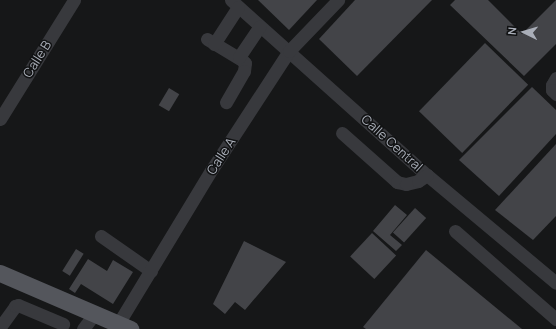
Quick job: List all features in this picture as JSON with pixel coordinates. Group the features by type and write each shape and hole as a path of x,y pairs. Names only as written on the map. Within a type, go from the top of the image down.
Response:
{"main road":[{"path":"0,273 124,326"}],"street":[{"name":"Calle B","path":"0,119 74,0"},
{"name":"Calle A","path":"124,326 151,272 212,169 289,51 338,0"},
{"name":"Calle Central","path":"235,3 427,175 556,283"},
{"path":"226,102 244,71 245,63 211,41 235,3"},
{"path":"239,58 260,26"},
{"path":"556,78 552,86 552,90 556,94"},
{"path":"342,133 397,182 406,184 418,181 427,175"},
{"path":"455,231 556,319"},
{"path":"101,236 151,272"},
{"path":"0,327 15,306 18,305 63,324"},
{"path":"83,329 95,314"}],"building":[{"path":"258,0 317,0 289,30"},
{"path":"355,0 432,0 357,76 319,39"},
{"path":"455,0 488,0 522,34 556,0 556,44 524,76 450,5"},
{"path":"485,43 528,85 462,153 419,111"},
{"path":"532,87 556,110 556,134 499,196 459,160"},
{"path":"169,88 179,94 169,111 159,105"},
{"path":"556,144 556,216 533,240 495,210"},
{"path":"395,205 407,215 390,235 402,245 396,251 373,231"},
{"path":"415,208 426,218 404,243 393,233"},
{"path":"372,233 396,256 374,279 350,256"},
{"path":"244,241 286,262 245,310 235,302 225,314 213,304"},
{"path":"76,249 84,254 70,276 62,271"},
{"path":"426,250 522,329 366,329 363,327"},
{"path":"88,259 107,271 113,260 133,272 113,304 81,284 75,293 69,289"}]}
